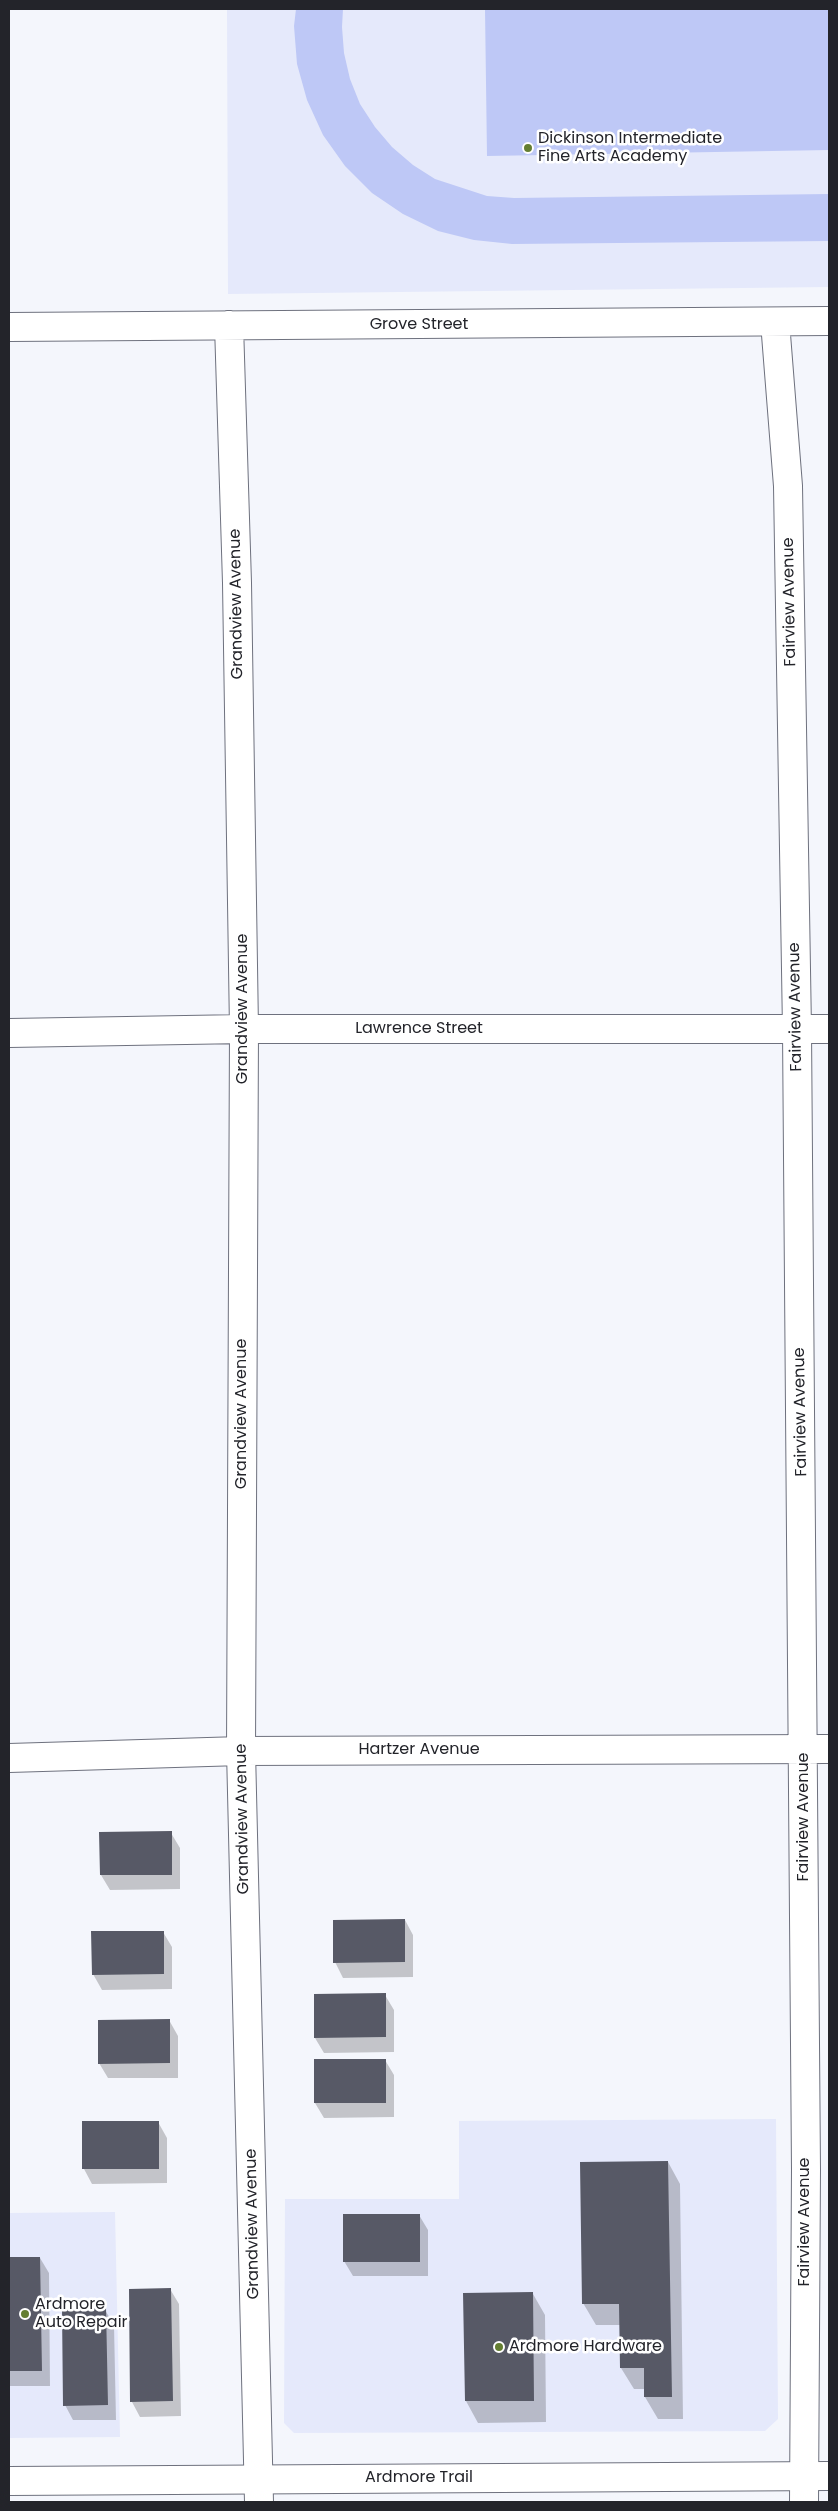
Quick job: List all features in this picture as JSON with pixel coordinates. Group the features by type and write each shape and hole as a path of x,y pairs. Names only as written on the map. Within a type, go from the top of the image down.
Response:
{"street":[{"name":"Grove Street","path":"9,327 829,321"},
{"name":"Fairview Avenue","path":"775,322 788,486 797,1030 816,1749 806,2159 812,2485"},
{"name":"Grandview Avenue","path":"229,325 238,583 244,1029 241,1751 259,2491"},
{"name":"Lawrence Street","path":"9,1033 244,1029 829,1030"},
{"name":"Hartzer Avenue","path":"9,1758 241,1751 816,1749"},
{"name":"Ardmore Trail","path":"9,2481 259,2491 812,2485"}],"shaded area":[{"name":"Dickinson Intermediate Fine Arts Academy","path":"227,9 829,9 829,287 228,294"},
{"path":"296,9 343,9 344,53 350,79 360,104 375,127 392,147 413,165 435,179 487,196 514,198 829,194 829,241 512,244 474,240 438,231 403,214 372,193 345,166 323,135 307,100 297,64 294,26"},
{"path":"485,9 829,9 829,150 487,156"},
{"path":"776,2119 778,2419 765,2431 294,2433 284,2423 285,2199 459,2199 459,2121"},
{"path":"115,2212 120,2437 9,2438 9,2213"}],"building":[{"path":"172,1831 172,1875 100,1875 99,1832"},
{"path":"405,1919 405,1962 333,1963 333,1920"},
{"path":"91,1931 164,1931 164,1974 92,1975"},
{"path":"386,1993 386,2037 314,2038 314,1994"},
{"path":"170,2019 170,2063 98,2064 98,2020"},
{"path":"314,2059 386,2059 386,2103 314,2103"},
{"path":"82,2121 159,2121 159,2169 82,2169"},
{"path":"668,2161 672,2397 644,2397 644,2368 620,2368 619,2304 582,2304 580,2162"},
{"path":"343,2214 420,2214 420,2262 343,2262"},
{"name":"Ardmore Auto Repair","path":"9,2257 40,2257 42,2371 9,2371"},
{"path":"171,2288 173,2401 130,2402 129,2289"},
{"name":"Ardmore Hardware","path":"533,2292 534,2401 465,2401 463,2293"},
{"path":"106,2308 108,2405 63,2406 62,2309"}],"place":[{"name":"Dickinson Intermediate Fine Arts Academy","path":"528,148"},
{"name":"Ardmore Auto Repair","path":"25,2314"},
{"name":"Ardmore Hardware","path":"499,2347"}]}
